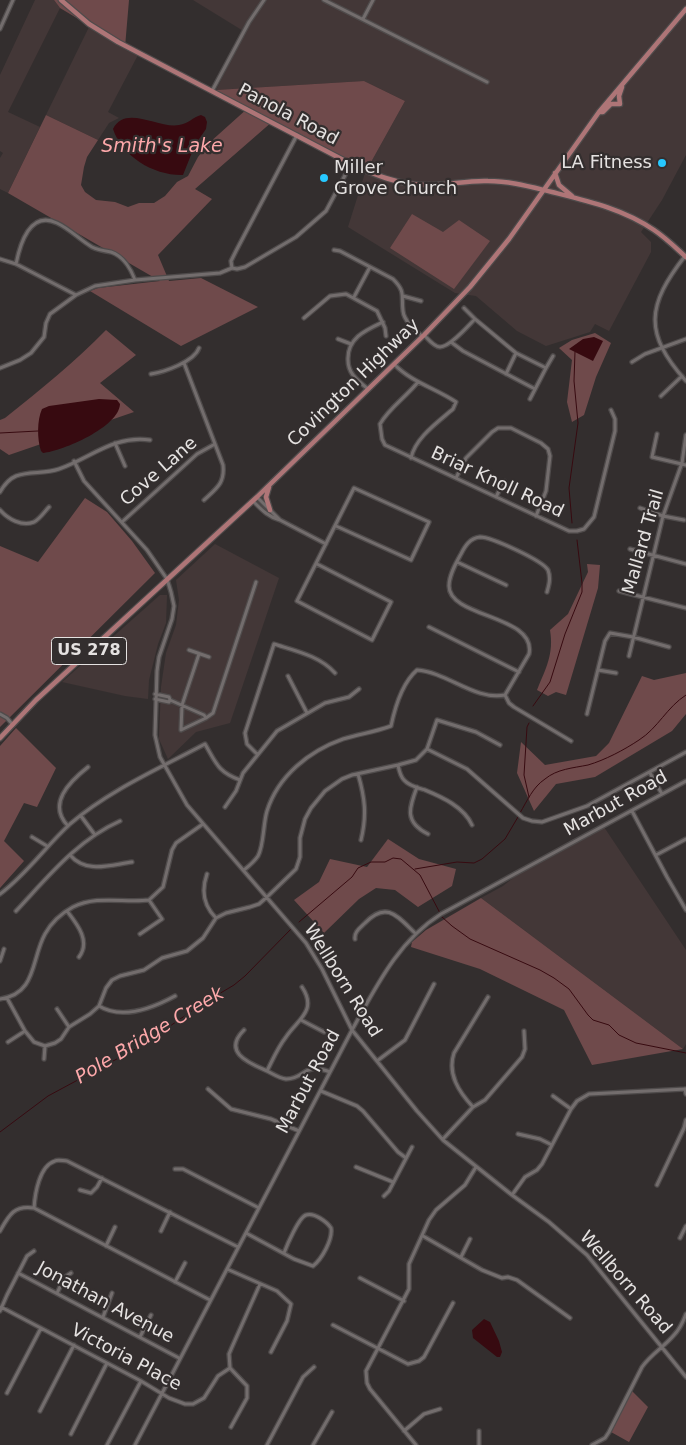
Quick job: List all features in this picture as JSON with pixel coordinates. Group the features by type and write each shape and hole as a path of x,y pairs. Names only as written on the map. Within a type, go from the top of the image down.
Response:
{"main road":[{"name":"Panola Road","path":"61,0 89,24 118,42 351,164 380,177 396,182 424,185 487,181 517,184 573,197 610,207 639,221 655,230 685,257"},
{"name":"Covington Highway","path":"0,738 36,700 271,484 423,336 484,272 599,112 686,9"},
{"path":"599,112 603,112 611,104 620,104 619,96 624,82"},
{"path":"555,173 559,185 573,197"},
{"path":"270,510 266,497 271,484"}],"street":[{"path":"0,29 13,0"},
{"path":"212,91 249,22 264,0"},
{"path":"324,0 487,82"},
{"path":"363,20 373,0"},
{"path":"232,268 231,261 238,246 297,135"},
{"path":"0,368 32,353 44,337 50,314 76,295 95,286 135,280 220,273 232,268 245,267 296,237 326,211 351,164"},
{"path":"16,264 29,228 36,222 50,220 94,248 118,256 127,264 135,280"},
{"path":"334,250 393,279 400,287 403,296 404,316 423,336 440,347 451,342 475,319"},
{"path":"685,257 674,270 656,306 655,328 663,348 686,381"},
{"path":"0,258 16,264 76,295"},
{"path":"354,297 370,267"},
{"path":"304,318 330,296 346,294 377,311 383,322 386,336"},
{"path":"403,296 421,301"},
{"path":"464,308 516,354 546,368"},
{"path":"368,389 354,376 350,369 348,354 351,344 360,334 383,322"},
{"path":"338,339 351,344"},
{"path":"632,362 645,354 686,339"},
{"path":"451,342 463,352 535,389"},
{"path":"150,374 184,363 193,358 199,348"},
{"path":"506,374 516,354"},
{"path":"530,399 552,356"},
{"path":"184,363 220,455 224,474 222,483 204,500"},
{"path":"394,364 402,372 418,382 456,402 452,409 420,440 411,458"},
{"path":"661,396 682,376"},
{"name":"Briar Knoll Road","path":"418,382 387,413 380,424 382,440 386,445 569,531 577,531 584,528 590,524 594,517 615,431 615,419 611,410"},
{"path":"456,478 466,458 492,432 498,428 511,428 541,443 548,449 550,456 546,491 536,516"},
{"path":"657,434 652,457 684,464"},
{"name":"Mallard Trail","path":"628,656 663,516 684,464 686,435"},
{"path":"0,492 3,486 15,476 49,472 114,443 131,439 150,440"},
{"path":"114,443 125,466"},
{"name":"Cove Lane","path":"122,522 198,454 215,444"},
{"path":"74,462 84,481 147,550 167,579"},
{"path":"496,497 504,481"},
{"path":"317,564 391,602 372,640 297,601 354,488 429,522 411,560 336,526"},
{"path":"255,499 280,520"},
{"path":"255,499 265,513 272,518 280,520 326,544"},
{"path":"0,510 11,519 26,524 34,522 49,506"},
{"path":"640,508 663,516 684,520"},
{"path":"505,695 529,654 530,649 526,637 516,629 455,600 450,594 449,586 457,562 465,546 475,538 482,537 492,540 544,565 550,576 547,592"},
{"path":"630,549 686,564"},
{"path":"457,562 506,584"},
{"name":"Wellborn Road","path":"167,579 172,592 174,612 159,657 155,694 155,735 160,757 187,805 306,943 322,969 352,1030 417,1111 443,1140 549,1222 586,1256 686,1376"},
{"path":"199,654 182,706 181,730 213,713 256,582"},
{"path":"619,591 686,608"},
{"path":"429,627 519,672"},
{"path":"587,714 605,641 610,633 669,647"},
{"path":"257,754 247,744 245,734 274,644 309,655 328,665 335,673"},
{"path":"189,650 210,657"},
{"path":"244,870 258,857 268,809 286,777 304,760 330,745 391,726 404,686 417,670 436,674 492,696 505,695"},
{"path":"598,670 616,673"},
{"path":"288,676 308,713"},
{"path":"225,807 257,754 277,731 325,703 349,697 359,689"},
{"path":"155,694 169,698 182,706 204,714 206,718"},
{"path":"505,695 514,707 571,741"},
{"path":"155,699 169,702 170,700"},
{"path":"0,714 13,724"},
{"path":"7,998 25,1031 34,1042 45,1046 55,1044 69,1027 99,1006 106,988 112,980 144,970 162,958 187,951 203,938 216,918 226,912 250,908 259,904 293,873 299,864 302,828 311,808 332,785 358,774 416,760 427,749 437,720 476,732 500,745"},
{"path":"0,894 68,826 100,802 205,744 220,770 226,775 240,780"},
{"path":"427,749 467,769 523,818 542,822 587,806 686,752"},
{"path":"398,765 404,780 409,785 446,799 458,808 472,825"},
{"path":"68,826 59,812 59,801 74,781 88,767"},
{"path":"650,773 662,794"},
{"path":"358,774 365,810 361,840"},
{"name":"Marbut Road","path":"135,1445 382,974 416,934 432,920 686,781"},
{"path":"417,787 410,812 413,824 428,834"},
{"path":"632,811 686,910"},
{"path":"81,816 95,835"},
{"path":"16,911 70,855 95,835 120,821"},
{"path":"0,999 7,998 22,990 30,977 44,934 53,922 78,905 95,901 150,900 163,887 172,850 176,843 203,824"},
{"path":"32,837 47,846"},
{"path":"655,855 686,839"},
{"path":"70,855 77,863 90,868 132,862"},
{"path":"207,874 203,887 204,897 209,910 216,918"},
{"path":"140,934 162,919 150,900"},
{"path":"67,911 83,937 82,953 79,957"},
{"path":"355,939 354,935 357,931 370,917 378,912 397,914 416,934"},
{"path":"0,962 4,949"},
{"path":"377,1061 405,1040 434,984"},
{"path":"267,1071 287,1034 307,1011 308,1002 302,987"},
{"path":"99,1006 107,1011 118,1014 130,1013 160,1004 176,996"},
{"path":"472,1107 458,1088 452,1069 452,1061 454,1053 488,997"},
{"path":"57,1009 69,1027"},
{"path":"301,1020 324,1032"},
{"path":"346,1020 357,1021"},
{"path":"244,1030 238,1037 236,1049 240,1056 278,1077 293,1078 312,1068 330,1072"},
{"path":"8,1042 25,1031"},
{"path":"443,1140 472,1107 485,1100 522,1057 525,1049 524,1031"},
{"path":"44,1059 45,1046"},
{"path":"208,1089 231,1109 271,1119 299,1131"},
{"path":"512,1195 525,1177 537,1170 542,1164 577,1101 589,1094 686,1089 686,1094"},
{"path":"321,1091 363,1110 398,1152 406,1158"},
{"path":"553,1096 571,1109"},
{"path":"657,1185 686,1120"},
{"path":"518,1134 540,1139 552,1145"},
{"path":"384,1196 412,1147"},
{"path":"34,1208 42,1174 48,1165 55,1161 67,1161 238,1248"},
{"path":"356,1167 393,1182"},
{"path":"416,1445 370,1389 366,1371 410,1289 409,1264 429,1220 436,1210 465,1185 476,1167"},
{"path":"175,1169 183,1169 259,1208"},
{"path":"80,1190 91,1193 102,1178"},
{"path":"0,1231 9,1215 13,1212 24,1208 34,1208 210,1300"},
{"path":"161,1230 170,1212"},
{"path":"246,1233 300,1262 313,1266 318,1261 331,1236 331,1228 315,1216 306,1215 296,1228 284,1253"},
{"path":"680,1238 686,1226"},
{"path":"106,1246 115,1227"},
{"path":"423,1236 461,1256 482,1270 502,1278 508,1277 517,1280 570,1318"},
{"path":"461,1256 470,1239"},
{"path":"0,1309 27,1256 34,1251"},
{"path":"175,1282 185,1263"},
{"path":"227,1269 277,1291 291,1304 287,1321 271,1352"},
{"name":"Jonathan Avenue","path":"18,1273 179,1358"},
{"path":"57,1293 65,1277 70,1273"},
{"path":"360,1278 404,1301"},
{"path":"231,1427 247,1398 247,1386 230,1368 229,1354 260,1284"},
{"path":"103,1317 112,1293"},
{"path":"333,1325 408,1364 419,1361 424,1357 454,1303"},
{"name":"Victoria Place","path":"0,1309 107,1362 179,1403 192,1404 204,1398 218,1376 230,1368"},
{"path":"592,1445 605,1438 642,1367 680,1328 686,1314"},
{"path":"140,1336 151,1315"},
{"path":"7,1394 41,1328"},
{"path":"40,1411 74,1345"},
{"path":"71,1434 107,1362"},
{"path":"266,1445 303,1377 314,1367"},
{"path":"107,1445 141,1380"},
{"path":"404,1431 424,1414 440,1409"},
{"path":"313,1445 332,1412"},
{"path":"479,1430 479,1445"}],"shaded area":[{"path":"35,0 54,0 60,8 8,112 40,127 8,193 0,189 0,158 3,153 0,151 0,75"},
{"path":"54,0 129,0 125,47 60,8"},
{"path":"193,0 686,0 686,155 662,200 641,232 651,242 651,252 609,331 595,324 590,332 546,346 517,331 476,296 455,293 348,227 365,173 405,101 364,81 216,90 245,32"},
{"path":"89,27 139,53 108,112 119,118 109,123 98,140 46,115"},
{"path":"364,81 405,101 365,173 273,121 195,189 212,199 158,255 169,281 201,278 258,307 181,346 90,291 98,288 160,281 8,193 46,115 98,140 87,157 81,185 85,192 96,200 115,202 128,207 139,203 154,203 165,196 177,182 188,176 198,157 209,143 248,108 216,90"},
{"path":"412,214 443,232 459,220 490,241 454,289 390,248"},
{"path":"106,330 136,355 100,383 134,412 9,455 0,449 0,420 57,376"},
{"path":"595,333 611,343 596,377 584,415 572,422 567,402 572,360 559,348 572,340"},
{"path":"85,498 107,512 132,541 155,573 0,727 0,546 38,562"},
{"path":"215,544 279,578 230,723 196,732 168,759 159,739 161,687 166,653 176,625 179,600 176,580"},
{"path":"587,564 600,565 598,588 566,695 556,692 548,696 537,690 550,654 550,630 568,614 588,572"},
{"path":"160,595 167,595 166,623 158,644 149,680 148,699 125,696 62,682"},
{"path":"686,673 686,714 672,731 595,777 556,784 534,811 517,773 521,742 545,765 596,756 609,743 642,676 654,680"},
{"path":"16,728 56,768 37,807 24,803 4,841 24,861 0,888 0,746"},
{"path":"604,827 686,950 686,1044 683,1049 481,898 503,886 523,870"},
{"path":"388,839 419,859 456,869 452,886 418,907 395,890 376,888 359,899 324,933 294,900 319,882 330,859 367,867"},
{"path":"481,898 683,1049 592,1065 564,1010 480,969 411,947 412,942 426,930"},
{"path":"632,1391 648,1407 629,1442 611,1432"}],"water":[{"name":"Smith's Lake","path":"201,115 205,117 207,122 206,129 195,145 183,175 162,172 141,163 124,148 117,139 113,129 118,122 126,118 179,125"},
{"path":"594,337 603,341 593,361 569,349 583,339"},
{"path":"99,399 117,400 120,404 117,413 110,421 76,443 52,451 43,453 41,451 38,430 42,409 49,406"},
{"path":"484,1319 490,1322 499,1341 502,1352 500,1357 497,1357 473,1338 472,1330"}],"waterway":[{"path":"572,523 569,488 578,423 574,381 575,352"},
{"path":"0,433 38,431"},
{"path":"533,706 550,682 565,634 582,592 577,540"},
{"path":"520,813 541,782 565,769 588,765 608,758 639,740 652,730 673,705 686,695"},
{"path":"529,723 527,727 524,775 529,797"},
{"path":"415,869 457,862 474,863 482,859 505,839 518,817"},
{"name":"Pole Bridge Creek","path":"299,922 352,877 358,868 371,862 385,862 393,858 401,859 420,875 440,913"},
{"name":"Pole Bridge Creek","path":"442,917 470,939 554,978 569,989 593,1020 609,1025 619,1035 636,1043 686,1053"},
{"name":"Pole Bridge Creek","path":"0,1132 48,1096 141,1046 202,1004 234,985 291,929"}],"place":[{"name":"LA Fitness","path":"662,163"},
{"name":"Miller Grove Church","path":"324,178"}]}
